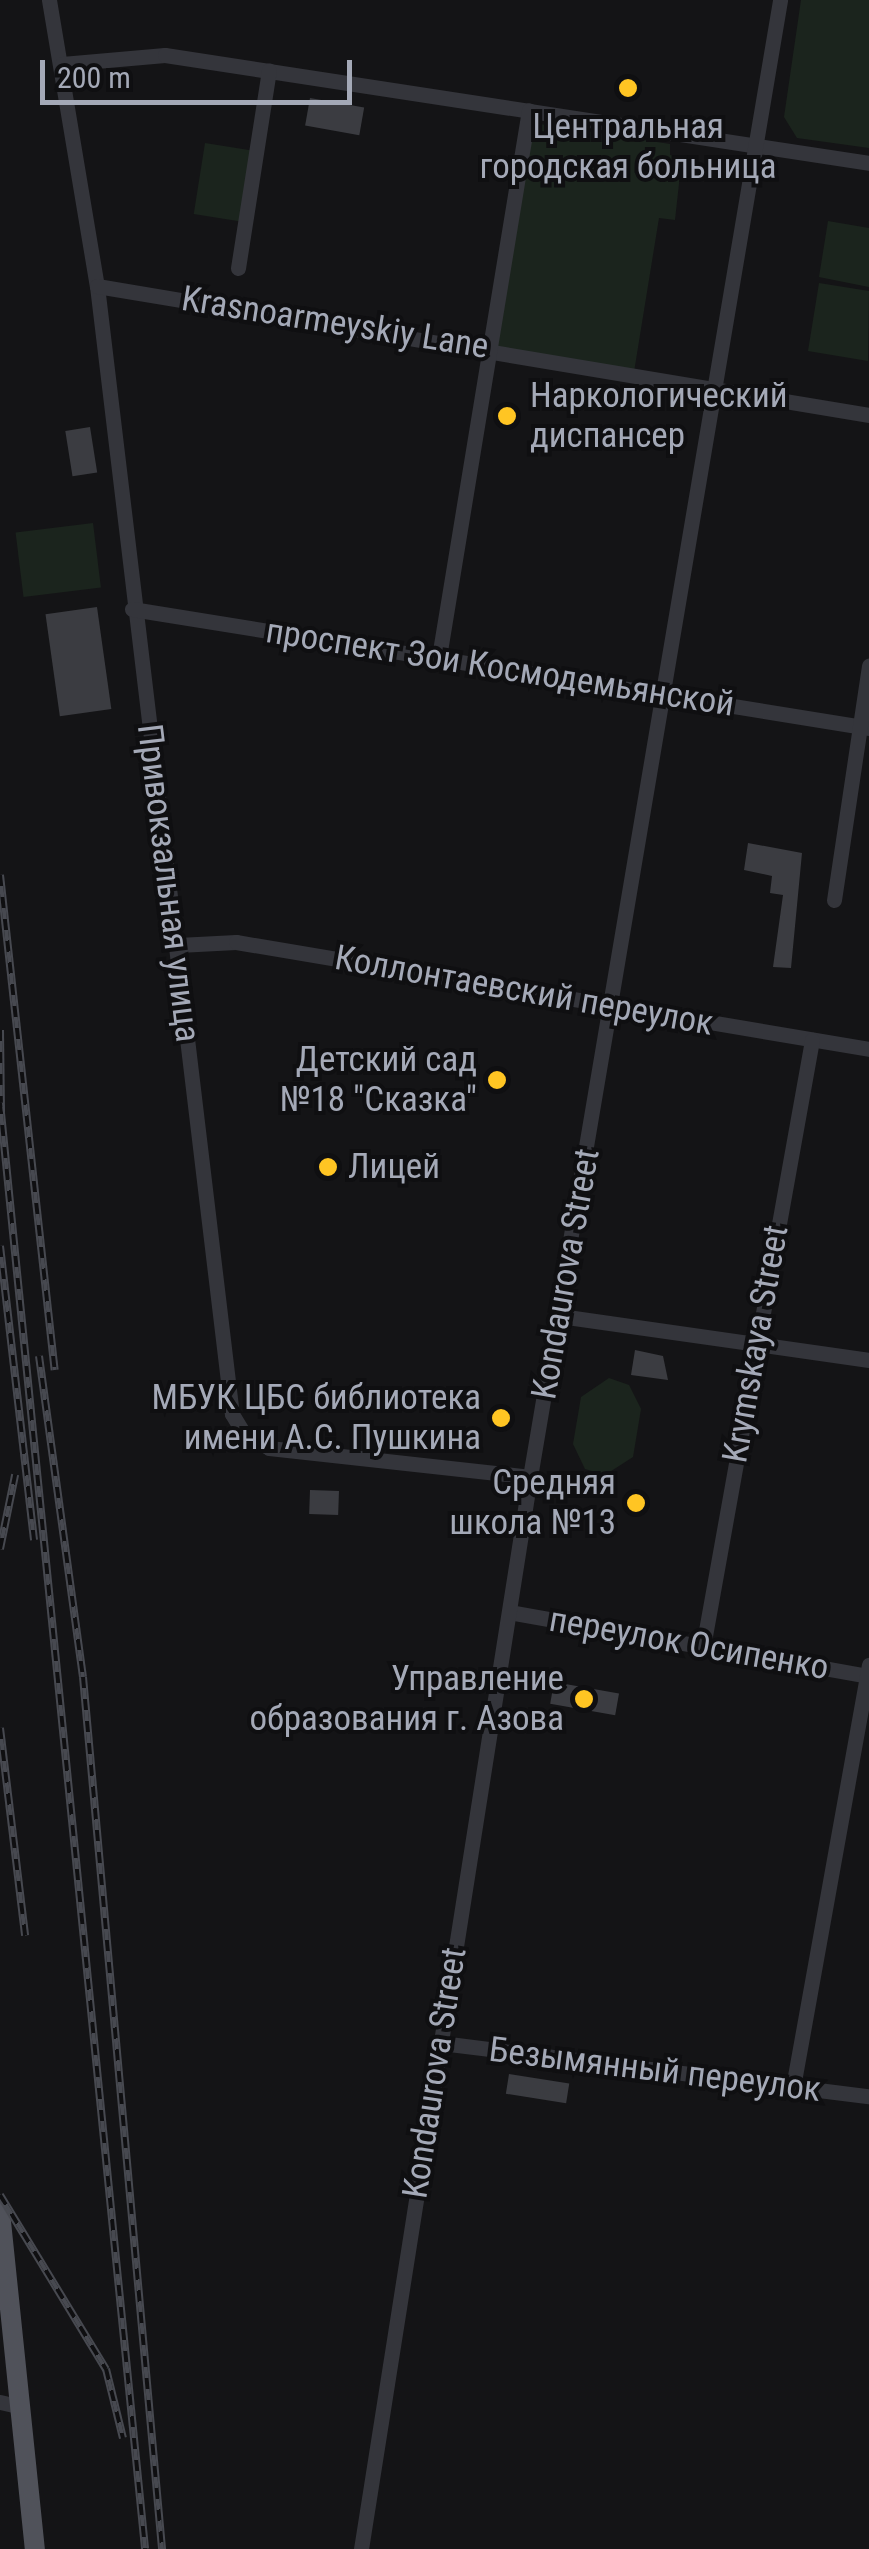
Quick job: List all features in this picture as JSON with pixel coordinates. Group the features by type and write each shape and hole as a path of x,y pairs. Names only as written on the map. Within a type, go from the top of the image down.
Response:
{"main road":[{"path":"0,2212 9,2404 34,2547"}],"street":[{"name":"Привокзальная улица","path":"51,0 97,286 132,609 178,945 236,1425 268,1448 530,1477"},
{"name":"Kondaurova Street","path":"360,2549 530,1477 780,0"},
{"path":"62,64 164,55 869,162"},
{"path":"238,268 269,70"},
{"path":"439,657 529,110"},
{"name":"Krasnoarmeyskiy Lane","path":"97,286 490,347 869,415"},
{"name":"проспект Зои Космодемьянской","path":"132,609 864,727"},
{"path":"834,900 864,727 869,666"},
{"name":"Коллонтаевский переулок","path":"178,945 236,942 869,1049"},
{"name":"Krymskaya Street","path":"703,1647 754,1345 812,1040"},
{"path":"560,1316 869,1360"},
{"name":"переулок Осипенко","path":"509,1612 868,1672"},
{"path":"793,2088 868,1672"},
{"name":"Безымянный переулок","path":"441,2043 869,2096"}],"shaded area":[{"path":"801,0 869,0 869,148 797,138 784,117"},
{"path":"527,122 670,144 670,155 682,157 675,220 659,218 634,372 490,347"},
{"path":"205,143 250,150 239,221 194,214"},
{"path":"828,221 869,228 869,287 819,277"},
{"path":"819,283 869,291 868,361 808,351"},
{"path":"93,523 101,588 24,597 16,533"},
{"path":"609,1378 629,1385 641,1409 633,1457 605,1475 585,1469 573,1444 581,1397"}],"building":[{"path":"310,98 364,108 359,135 305,126"},
{"path":"90,427 97,472 73,476 65,431"},
{"path":"97,607 111,709 60,716 46,614"},
{"path":"748,843 802,853 791,968 773,967 783,895 770,893 772,876 744,870"},
{"path":"635,1350 663,1356 668,1380 631,1375"},
{"path":"310,1490 339,1491 338,1515 309,1514"},
{"name":"Управление образования г. Азова","path":"554,1682 619,1693 615,1715 550,1704"},
{"path":"509,2074 569,2084 566,2103 506,2094"}],"railway":[{"path":"0,875 55,1370"},
{"path":"0,1030 1,1112"},
{"path":"0,1103 145,2549"},
{"path":"0,1246 34,1540"},
{"path":"39,1356 83,1677 162,2549"},
{"path":"0,1549 15,1475"},
{"path":"0,1728 25,1935"},
{"path":"0,2195 106,2369 123,2438"}],"place":[{"name":"Центральная городская больница","path":"628,88"},
{"name":"Наркологический диспансер","path":"507,416"},
{"name":"Детский сад №18 \"Сказка\"","path":"497,1080"},
{"name":"Лицей","path":"328,1167"},
{"name":"МБУК ЦБС библиотека имени А.С. Пушкина","path":"501,1418"},
{"name":"Средняя школа №13","path":"636,1503"},
{"name":"Управление образования г. Азова","path":"584,1699"}]}
